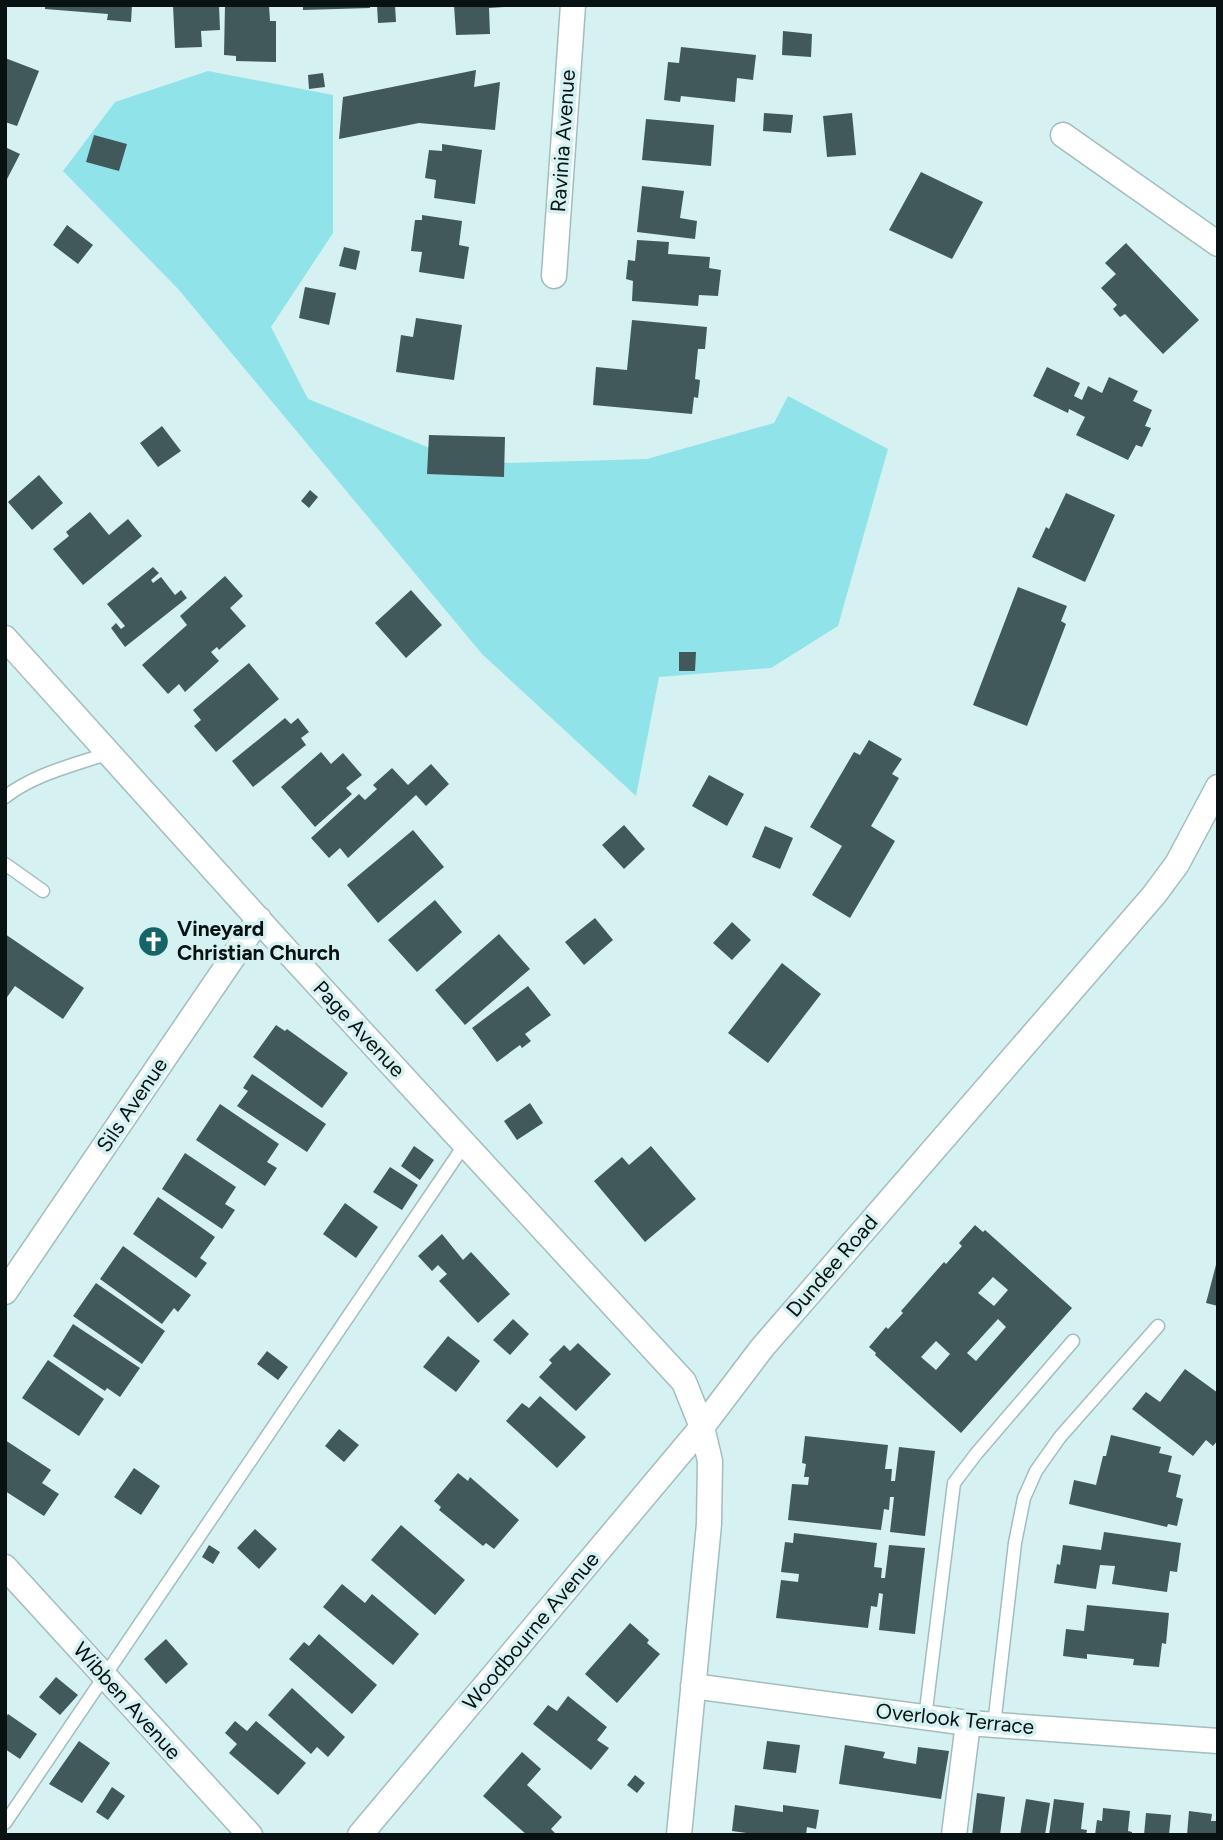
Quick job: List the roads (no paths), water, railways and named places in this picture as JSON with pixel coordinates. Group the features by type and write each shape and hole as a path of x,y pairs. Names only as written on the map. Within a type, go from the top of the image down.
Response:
{"street":[{"name":"Ravinia Avenue","path":"554,276 573,5"},
{"path":"1063,135 1218,244"},
{"name":"Page Avenue","path":"5,638 684,1382 702,1427"},
{"name":"Dundee Road","path":"702,1427 762,1348 1154,895 1177,864 1218,787"},
{"name":"Sils Avenue","path":"5,1292 259,919"},
{"path":"679,1835 709,1524 710,1461 702,1427"},
{"name":"Woodbourne Avenue","path":"360,1835 702,1427"},
{"name":"Wibben Avenue","path":"5,1567 250,1835"},
{"name":"Overlook Terrace","path":"693,1686 968,1723 1218,1741"},
{"path":"954,1835 968,1723"}],"lane":[{"path":"5,797 35,779 110,752"},
{"path":"5,864 43,891"},
{"path":"5,1823 465,1144"},
{"path":"994,1725 1015,1543 1024,1498 1036,1471 1060,1437 1158,1326"},
{"path":"925,1718 954,1483 1073,1341"}],"place":[{"name":"Vineyard Christian Church","path":"154,941"}]}
